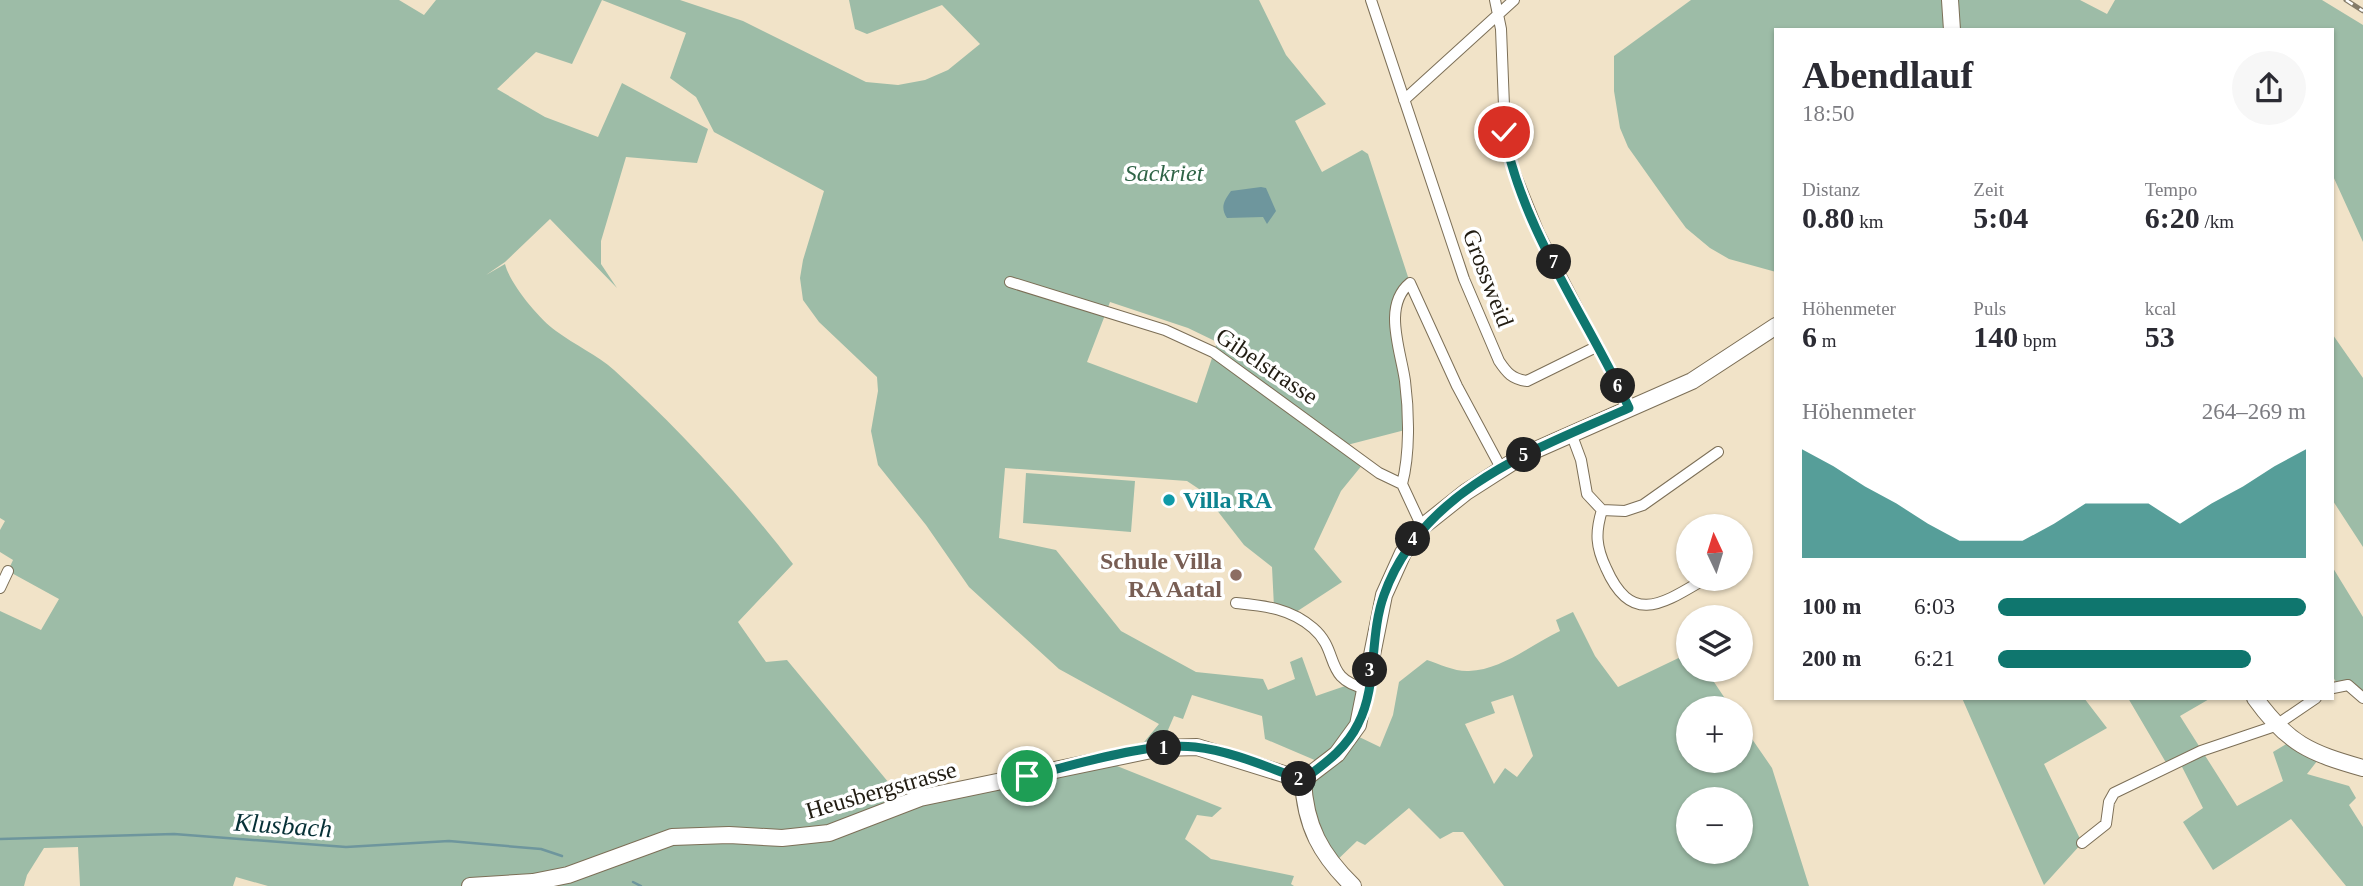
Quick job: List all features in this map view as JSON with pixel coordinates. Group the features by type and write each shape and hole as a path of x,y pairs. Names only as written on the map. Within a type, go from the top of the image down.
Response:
{"street":[{"name":"Grossweid","path":"1371,0 1464,279 1499,362 1507,373 1516,379 1527,381 1598,346"},
{"path":"1495,0 1499,14 1502,108 1512,166 1535,224 1629,408"},
{"path":"1404,100 1514,0"},
{"path":"1950,0 1952,28"},
{"name":"Gibelstrasse","path":"1010,282 1165,330 1213,352 1379,473 1402,484"},
{"path":"1422,527 1402,484 1406,394 1395,316 1400,294 1410,283 1457,386 1501,468"},
{"path":"1353,886 1332,865 1315,841 1309,825 1303,780 1337,754 1353,734 1362,715 1378,617 1384,595 1403,552 1422,527 1501,468 1571,433 1704,374 1774,327"},
{"path":"1571,433 1581,460 1587,494 1602,510 1625,511 1643,505 1718,452"},
{"path":"1602,510 1596,547 1615,589 1627,600 1655,604 1683,592"},
{"path":"0,588 8,570"},
{"path":"1236,603 1274,607 1293,614 1314,629 1340,676 1348,685 1367,689"},
{"path":"2334,688 2348,685 2363,698"},
{"path":"2256,700 2275,726 2320,756 2363,768"},
{"path":"2082,843 2106,824 2109,802 2115,793 2201,751 2275,726 2313,700"},
{"name":"Heusbergstrasse","path":"470,886 533,882 568,875 672,838 729,835 782,838 829,833 920,798 1161,748 1197,747 1303,780"}],"green space":[{"path":"0,0 399,0 424,15 436,0 602,0 572,64 536,52 497,89 545,117 598,137 622,83 708,129 697,163 626,157 601,241 601,264 617,288 550,219 505,262 486,275 505,264 519,291 542,318 556,331 607,365 638,392 708,463 793,564 738,622 766,662 787,660 889,783 935,782 947,792 1102,760 1222,808 1212,817 1197,815 1185,839 1211,859 1294,876 1291,884 1294,886 268,886 236,877 233,886 80,886 78,847 44,848 27,875 24,886 0,886 0,611 41,630 59,599 8,571 13,560 0,552 0,530 5,521 0,518"},
{"name":"Sackriet","path":"602,0 680,0 743,21 866,82 898,85 925,80 948,70 980,44 942,5 867,34 855,29 849,0 1259,0 1286,55 1326,104 1295,121 1322,172 1362,150 1368,154 1410,283 1398,301 1405,430 1347,445 1215,349 1217,342 1188,328 1110,302 1087,362 1197,403 1213,355 1363,464 1341,491 1314,549 1342,582 1293,614 1274,607 1272,567 1244,545 1202,491 1187,481 1005,468 999,538 1056,550 1121,631 1196,672 1263,679 1268,690 1295,679 1290,662 1302,657 1316,696 1348,685 1367,689 1353,734 1380,747 1393,715 1399,682 1427,660 1464,671 1481,670 1516,656 1560,631 1556,620 1573,612 1595,656 1618,687 1676,659 1676,682 1714,682 1723,696 1676,696 1676,773 1753,773 1753,740 1772,768 1809,886 1504,886 1463,832 1453,832 1440,839 1409,808 1365,845 1357,841 1332,865 1303,791 1324,764 1265,739 1262,716 1192,695 1183,719 1174,716 1168,730 1181,747 1135,753 1159,724 1059,669 969,587 926,525 878,465 871,431 878,391 877,377 819,322 803,300 800,278 803,260 824,191 714,132 696,97 670,78 686,33","holes":["1513,695 1533,756 1517,777 1505,768 1494,784 1465,724 1495,713 1491,702"]},
{"path":"1691,0 2080,0 2107,14 2115,0 2322,0 2363,25 2363,242 2334,178 2334,28 1774,28 1774,271 1729,259 1710,248 1686,228 1628,147 1620,128 1614,91 1614,56"},
{"path":"2334,336 2363,378 2363,547 2334,503"},
{"path":"1026,473 1135,481 1131,532 1023,523"},
{"path":"2334,570 2363,617 2363,698 2338,685 2334,679"},
{"path":"1963,700 2086,700 2107,728 2044,764 2082,843 2044,885"},
{"path":"2129,700 2208,700 2180,716 2237,806 2283,781 2273,752 2293,740 2321,756 2307,774 2349,786 2356,798 2349,805 2363,827 2363,886 2346,886 2291,819 2213,870 2183,822 2203,808 2179,761 2168,766"}],"water":[{"path":"1266,188 1276,211 1267,224 1263,217 1227,218 1224,204 1231,191"}],"waterway":[{"name":"Klusbach","path":"0,839 174,834 346,847 449,841 541,849 562,856"},
{"name":"Klusbach","path":"633,882 641,886"}],"railway":[{"path":"2346,0 2363,11"}],"place":[{"name":"Villa RA","path":"1169,500"},
{"name":"Schule Villa RA Aatal","path":"1236,575"}],"route":[{"path":"1027,776 1161,748 1197,747 1303,780 1337,754 1358,725 1384,595 1403,552 1422,527 1501,468 1629,408 1531,216 1512,166 1504,132"}]}
